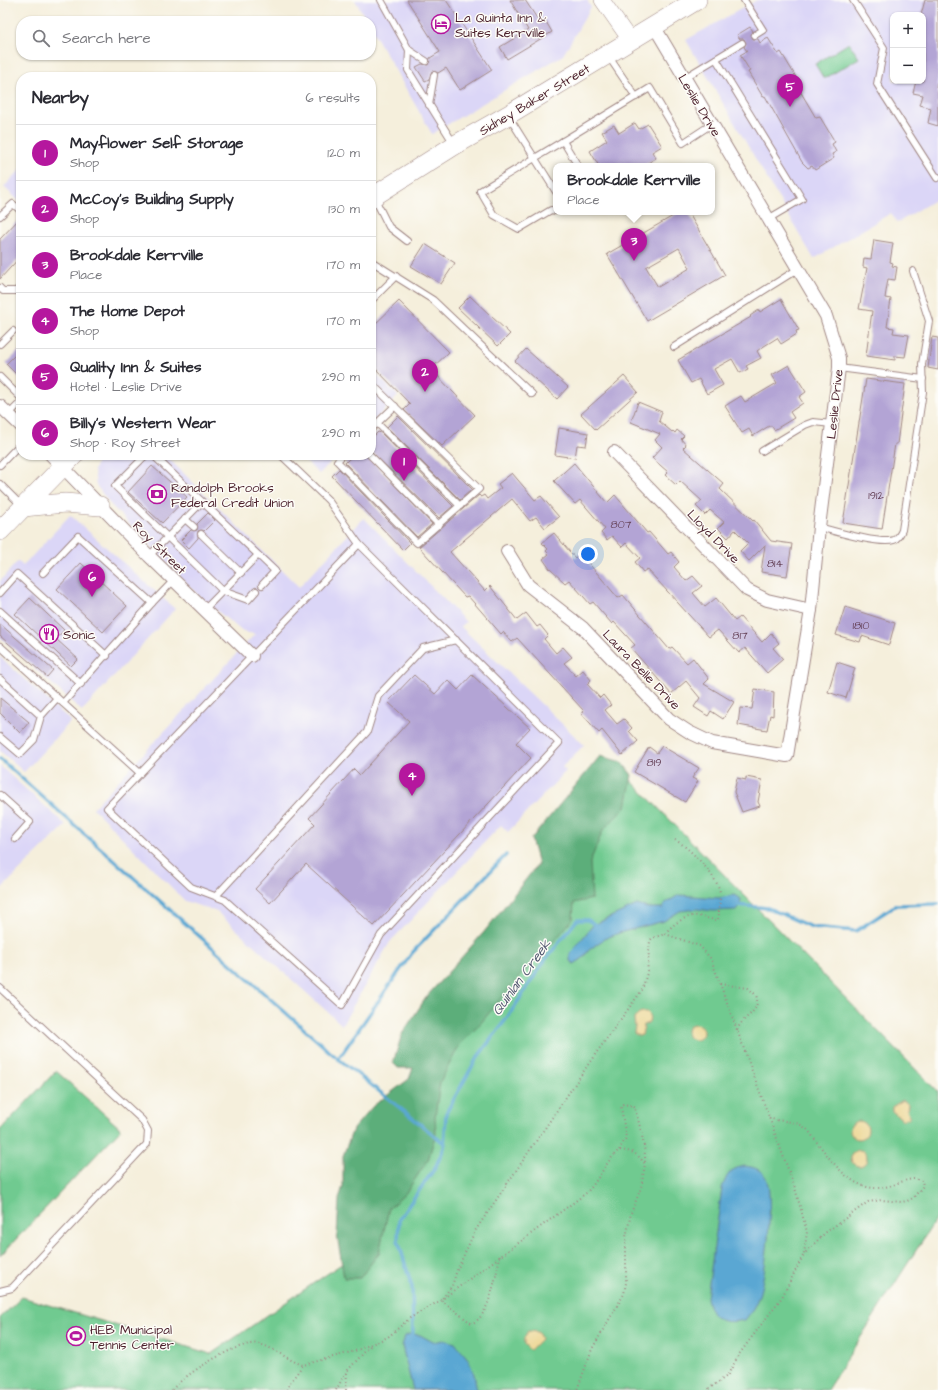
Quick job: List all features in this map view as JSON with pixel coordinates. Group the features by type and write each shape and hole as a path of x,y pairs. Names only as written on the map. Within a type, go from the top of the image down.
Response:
{"main road":[{"name":"Sidney Baker Street","path":"376,194 454,145 508,115 697,0"},
{"path":"0,530 23,507 61,460"},
{"path":"23,507 65,503 100,506"}],"street":[{"path":"602,0 630,40"},
{"name":"Leslie Drive","path":"654,26 826,316 839,358 819,527 811,610 788,756"},
{"path":"4,410 16,421"},
{"name":"Lloyd Drive","path":"614,452 747,590 767,600 811,610"},
{"name":"Roy Street","path":"63,460 100,506 252,656"},
{"name":"Laura Belle Drive","path":"507,551 528,585 583,628 669,719 689,732 712,743 788,756"}],"lane":[{"path":"381,0 409,50 426,61"},
{"path":"744,0 763,30 755,35"},
{"path":"853,0 884,48 877,84 937,178 938,177"},
{"path":"684,78 742,43"},
{"path":"409,50 408,70 454,145"},
{"path":"608,54 636,97"},
{"path":"716,59 802,198 768,219"},
{"path":"429,105 434,75"},
{"path":"553,210 551,210 519,229 494,215 480,191 650,88 683,142 712,124"},
{"path":"508,115 553,187"},
{"path":"563,141 576,163"},
{"path":"0,216 13,204 16,207"},
{"path":"376,204 389,227 407,241"},
{"path":"376,264 433,300 532,394"},
{"path":"674,347 798,269"},
{"path":"819,527 858,537 888,541 899,536 902,530 923,392 922,364 929,321 913,271"},
{"path":"376,296 396,276"},
{"path":"0,288 3,291 16,291"},
{"path":"0,344 13,331"},
{"path":"839,368 923,380"},
{"path":"0,377 16,393"},
{"path":"338,460 337,461 417,543 479,489 376,388"},
{"path":"4,410 16,404"},
{"path":"395,406 377,424 460,506"},
{"path":"762,451 805,425 813,422 832,424"},
{"path":"0,465 16,448"},
{"path":"141,460 115,486 222,591 248,600 256,591"},
{"path":"158,460 274,571 262,585"},
{"path":"286,460 328,500 359,544 559,743 381,935 342,1005 225,900 191,887 107,808 359,544"},
{"path":"375,460 439,525"},
{"path":"0,484 23,507"},
{"path":"149,556 202,502"},
{"path":"185,519 194,527"},
{"path":"201,534 241,573"},
{"path":"43,573 78,536 152,604"},
{"path":"204,610 257,556"},
{"path":"0,593 17,574 107,656"},
{"path":"63,703 174,580"},
{"path":"0,611 81,684"},
{"path":"216,896 367,732 378,696 423,648 456,640"},
{"path":"0,646 140,773"},
{"path":"0,679 41,716"},
{"path":"0,737 20,754 34,740 41,716 57,698"},
{"path":"0,795 30,822 15,839"},
{"path":"0,988 142,1120 148,1131 147,1144 12,1288 0,1291"}],"path":[{"path":"675,840 683,844 715,880 719,887 720,893"},
{"path":"441,1300 452,1286 457,1270 476,1231 594,1056 642,990 647,973 650,941 652,938 665,934 668,930 685,918 698,916 718,920 720,897"},
{"path":"665,934 700,946 711,959 795,1188 806,1225 807,1240 804,1254 782,1297 740,1352 727,1376 707,1390"},
{"path":"720,984 748,988 756,995 758,1004 756,1008 738,1027 737,1031"},
{"path":"172,1390 220,1355 250,1343 258,1343 293,1362 303,1365 350,1353 388,1337 400,1326 432,1304 441,1300 500,1255 585,1194 594,1185 612,1156 626,1138 621,1107 624,1104 628,1104 634,1106 645,1155 645,1164 641,1188 631,1213 626,1237 626,1283 624,1294 592,1349 577,1390"},
{"path":"769,1118 804,1127 835,1165 856,1183 872,1188 881,1188 908,1180 922,1180 923,1186 920,1192 907,1201 901,1202 882,1200 868,1202 825,1233 804,1254"},
{"path":"618,1150 637,1154 645,1164"},
{"path":"441,1300 468,1321 475,1323 488,1303 493,1288 500,1255"},
{"path":"336,1390 347,1371 372,1344"},
{"path":"287,1390 289,1384 303,1365"},
{"path":"346,1390 347,1371"}],"shaded area":[{"path":"355,0 587,0 591,7 563,55 432,134 376,37 376,16 364,16"},
{"path":"757,0 938,0 938,198 897,223 891,213 814,259 686,40"},
{"path":"16,174 16,198 4,187"},
{"path":"376,374 398,396 376,418"},
{"path":"98,460 170,460 299,587 364,518 466,622 460,626 584,745 562,767 566,771 508,832 501,825 390,942 342,1025 217,912 185,901 93,808 255,634 243,632 199,596 110,504 96,485 94,470"},
{"path":"304,460 333,460 319,474"},
{"path":"70,515 175,609 82,711 0,637 0,581 18,561 23,566"},
{"path":"0,657 71,721 24,772 0,751"},
{"path":"0,766 66,825 0,890"}],"green space":[{"path":"849,43 859,58 824,79 815,64"},
{"path":"600,756 622,762 632,775 626,807 603,830 590,862 592,899 574,903 573,919 556,939 517,979 480,1024 459,1046 440,1082 435,1117 436,1133 428,1160 405,1194 389,1208 379,1253 360,1278 344,1278 337,1235 339,1199 343,1186 343,1156 353,1129 373,1106 409,1079 413,1068 398,1068 393,1063 402,1034 427,996 484,932 538,864 531,839"},
{"path":"613,762 938,1092 938,1216 827,1390 0,1390 0,1318 22,1297 211,1354 369,1245 437,1036"},
{"path":"56,1071 121,1129 0,1256 0,1130"}],"sand":[{"path":"647,1012 650,1015 649,1022 644,1025 642,1035 638,1036 634,1033 634,1019 639,1013"},
{"path":"695,1024 701,1026 703,1032 701,1038 695,1040 689,1038 687,1032 689,1026"},
{"path":"903,1100 908,1104 907,1110 910,1117 903,1120 892,1111 892,1107"},
{"path":"859,1121 865,1124 868,1130 865,1136 859,1139 853,1136 850,1130 853,1124"},
{"path":"856,1150 862,1150 867,1155 865,1164 862,1166 856,1166 851,1161 851,1155"},
{"path":"528,1331 538,1332 541,1339 530,1350 524,1344 524,1338"}],"water":[{"path":"679,895 719,898 734,895 741,899 740,906 736,910 713,911 697,909 680,911 664,921 619,933 604,939 589,950 582,959 574,964 570,961 570,954 593,925 637,905 648,908 663,908 664,904"},
{"path":"739,1167 753,1167 765,1176 768,1184 769,1197 769,1230 763,1278 755,1305 745,1320 730,1322 720,1320 715,1317 709,1306 707,1298 722,1188 729,1173"},
{"path":"410,1334 420,1335 433,1342 444,1340 455,1343 468,1359 474,1374 477,1390 413,1390 402,1346 405,1336"}],"building":[{"name":"La Quinta Inn & Suites Kerrville","path":"407,0 446,0 492,70 460,90 446,68 438,73 432,71 429,79 425,81 416,67 422,64 428,65 430,58 440,52"},
{"path":"510,0 525,0 540,23 545,20 552,32 507,59 500,47 528,30"},
{"path":"925,0 938,0 938,79 936,87 938,87 938,126 928,123 931,108 920,105 923,95 913,93 915,84 926,84 926,12 922,12"},
{"path":"750,27 753,31 751,35 753,39 758,39 760,43 768,38 778,54 781,52 796,77 793,79 816,118 820,117 835,142 832,144 836,152 832,154 834,158 815,170 812,166 808,168 802,162 765,96 763,97 748,72 750,71 740,55 747,51 744,47 746,43 744,39 740,39 737,35"},
{"path":"635,123 639,129 648,124 662,146 652,152 656,158 648,163 597,163 590,151 607,140 602,132 614,125 619,133"},
{"path":"675,215 690,215 725,275 647,321 607,254","holes":["679,248 690,268 658,287 646,267"]},
{"path":"16,222 16,261 0,279 0,239"},
{"path":"874,240 893,243 890,262 893,263 892,266 897,267 895,280 888,279 885,298 891,299 887,327 894,328 893,333 909,335 905,357 895,356 895,360 866,356 872,311 859,309 867,268 863,267 864,258 871,259"},
{"path":"425,244 455,263 441,284 411,266"},
{"path":"470,296 510,334 498,346 458,308"},
{"path":"781,299 799,330 796,331 797,334 781,344 777,338 761,348 757,351 761,358 746,366 748,369 740,373 732,359 714,369 723,385 707,394 699,379 691,383 678,360 751,317 750,316 759,310 760,312"},
{"path":"399,301 449,352 431,369 475,415 442,446 404,410 410,404 376,369 376,323"},
{"path":"932,337 938,338 938,370 928,368"},
{"path":"526,349 568,387 557,399 515,361"},
{"path":"16,354 16,374 6,364"},
{"path":"789,365 806,392 799,397 803,403 790,412 794,418 774,430 772,426 769,426 753,436 749,429 742,433 725,406 741,396 745,402 777,383 772,375"},
{"path":"624,376 638,392 596,430 581,414"},
{"path":"866,379 905,384 897,444 895,444 882,529 843,523"},
{"path":"638,402 662,412 659,421 672,432 673,431 675,433 677,430 684,436 681,439 686,445 683,448 724,484 720,489 753,521 754,520 771,541 792,544 787,576 761,572 765,545 749,561 740,551 748,543 735,530 728,538 718,528 724,522 710,510 705,515 696,506 702,501 680,481 676,485 665,475 668,472 652,458 662,447 655,440 660,434 631,422"},
{"path":"398,416 472,489 460,500 387,427"},
{"path":"559,428 588,433 586,446 577,445 575,458 555,455"},
{"path":"378,432 381,433 453,506 439,518 376,456 376,434"},
{"path":"348,460 371,460 432,524 417,537 345,463"},
{"path":"574,463 607,503 615,495 647,533 649,532 668,554 671,552 679,562 674,567 686,581 693,576 702,586 693,593 705,607 716,598 735,621 740,617 762,642 771,633 779,643 773,648 783,659 767,673 745,648 739,653 718,630 709,637 647,569 643,572 635,562 640,558 626,543 622,547 612,536 607,540 601,533 605,529 580,500 575,504 554,481"},
{"name":"Randolph Brooks Federal Credit Union","path":"152,466 187,497 162,523 128,492"},
{"path":"339,469 410,543 403,550 332,476"},
{"path":"512,473 535,500 541,496 559,517 545,528 536,517 530,521 512,499 450,552 485,591 490,586 517,620 526,613 537,627 540,625 548,635 544,639 556,653 563,647 572,657 564,663 576,676 583,670 591,680 587,684 600,698 603,695 611,705 605,710 617,724 624,719 632,728 629,731 638,741 622,755 602,730 599,733 581,713 584,711 517,638 512,642 503,632 501,634 468,596 465,597 419,547 479,495 481,497 484,495 487,499 501,488 498,484"},
{"path":"208,513 215,520 204,531 198,531 198,538 189,548 181,540 191,530 197,530 197,524"},
{"path":"554,533 575,558 580,553 618,598 623,595 669,649 672,647 687,663 693,658 709,679 704,684 734,702 723,719 711,711 708,716 694,707 700,698 686,681 671,694 631,648 635,645 614,622 612,624 593,602 590,604 569,580 565,583 550,569 543,559 549,554 546,551 548,549 542,543"},
{"path":"81,563 127,606 103,632 57,589"},
{"name":"Sonic","path":"30,598 64,630 56,639 78,659 71,666 15,614"},
{"path":"845,607 895,623 889,645 862,636 860,642 836,635"},
{"path":"0,624 53,670 47,677 0,636"},
{"path":"837,662 855,668 846,698 828,692"},
{"path":"414,675 435,694 448,680 458,690 472,675 530,728 516,743 531,758 374,926 306,864 270,903 255,889 315,824 309,818 354,769 360,775 409,721 388,702"},
{"path":"755,689 774,692 773,716 770,715 767,730 738,725 740,708 752,709"},
{"path":"0,698 29,722 20,733 0,713"},
{"path":"662,746 699,768 692,778 698,781 685,802 634,772 649,747 657,753"},
{"path":"746,777 762,780 758,802 760,806 742,812 734,792 737,778 746,780"}],"waterway":[{"path":"0,759 330,1052 445,1144"},
{"path":"338,1059 412,953 506,855"},
{"name":"Quinlan Creek","path":"735,905 768,908 811,927 856,931 896,905 938,904"},
{"name":"Quinlan Creek","path":"413,1338 412,1287 398,1240 399,1219 435,1168 444,1148 446,1113 477,1058 507,1018 545,960 577,920 588,920 597,926"}],"place":[{"name":"La Quinta Inn & Suites Kerrville","path":"441,24"},
{"name":"Quality Inn & Suites","path":"790,107"},
{"name":"Brookdale Kerrville","path":"634,261"},
{"name":"McCoy's Building Supply","path":"425,392"},
{"name":"Mayflower Self Storage","path":"404,481"},
{"name":"Randolph Brooks Federal Credit Union","path":"157,494"},
{"name":"Billy's Western Wear","path":"92,597"},
{"name":"Sonic","path":"49,634"},
{"name":"The Home Depot","path":"412,796"},
{"name":"HEB Municipal Tennis Center","path":"76,1336"}]}
